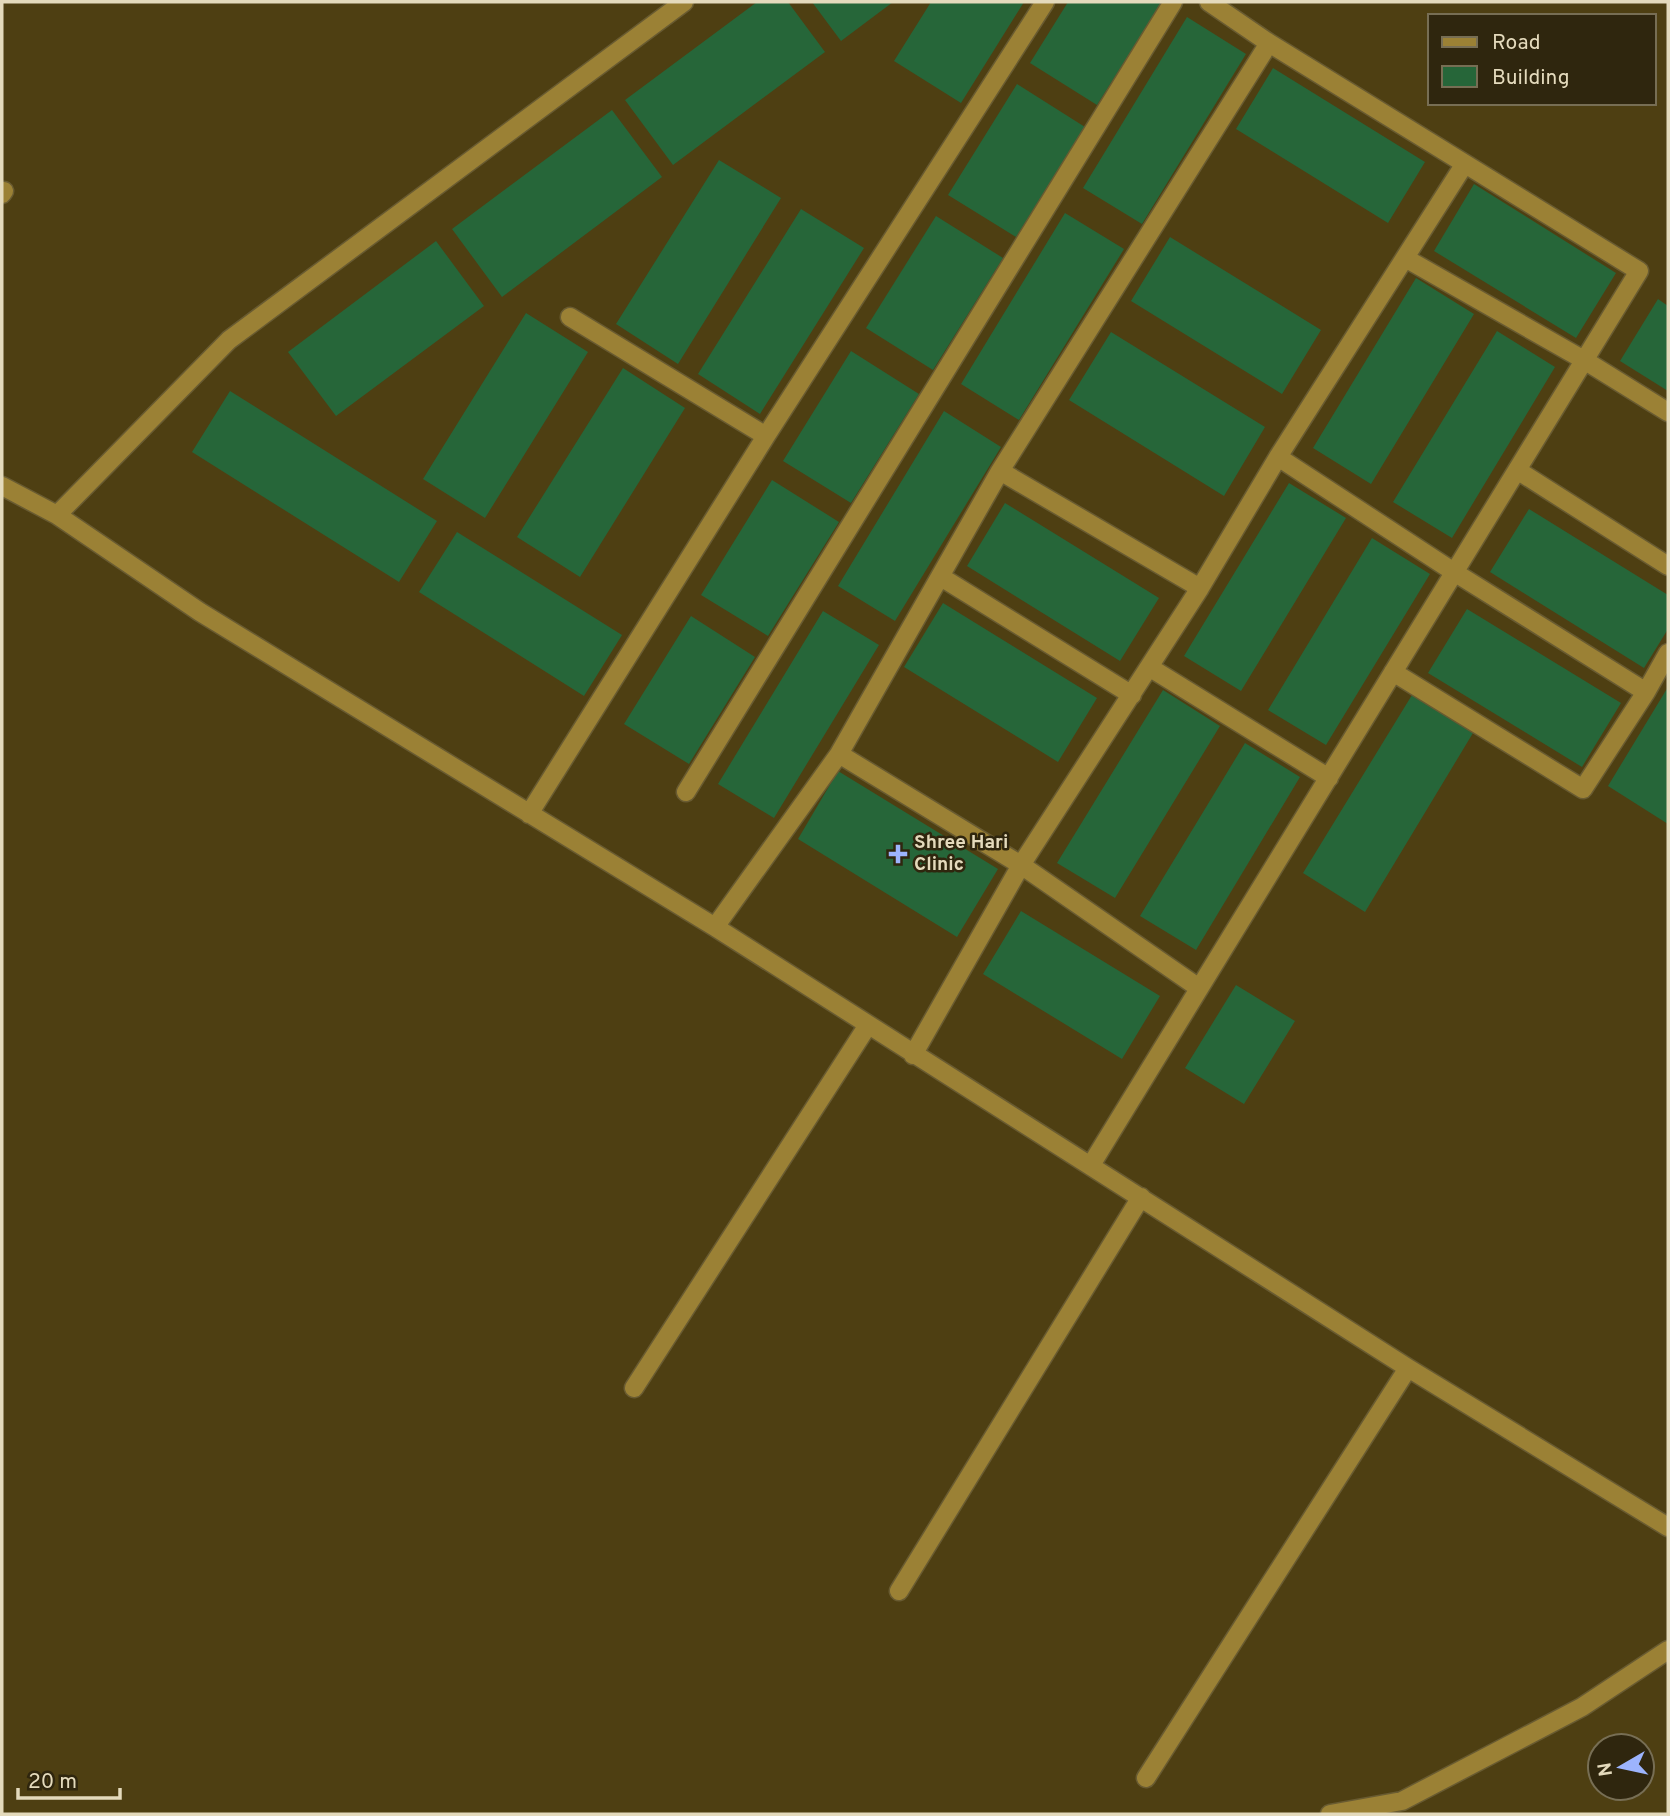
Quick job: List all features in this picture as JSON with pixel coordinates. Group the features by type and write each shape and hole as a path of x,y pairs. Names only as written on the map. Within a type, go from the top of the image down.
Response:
{"street":[{"path":"57,515 229,340 684,2"},
{"path":"529,814 765,436 1045,2"},
{"path":"686,792 1173,2"},
{"path":"1091,1165 1639,271 1464,165 1269,43 1209,2"},
{"path":"715,927 839,754 1000,471 1269,43"},
{"path":"913,1055 1021,865 1200,588 1278,457 1464,165"},
{"path":"1405,258 1584,360 1668,412"},
{"path":"570,317 765,436"},
{"path":"1278,457 1454,572 1646,692"},
{"path":"1517,470 1668,566"},
{"path":"1000,471 1200,588"},
{"path":"2,486 57,515 200,612 715,927 1408,1368 1668,1527"},
{"path":"941,577 1132,695"},
{"path":"1393,672 1583,789 1668,653"},
{"path":"1149,667 1329,778"},
{"path":"839,754 1021,865 1199,988"},
{"path":"634,1388 868,1025"},
{"path":"899,1591 1141,1197"},
{"path":"1146,1778 1408,1368"},
{"path":"1330,1814 1402,1801 1582,1707 1668,1650"}],"building":[{"path":"757,2 788,2 825,52 673,165 625,100"},
{"path":"812,2 893,2 841,41"},
{"path":"931,2 1024,2 961,103 894,61"},
{"path":"1068,2 1162,2 1097,105 1030,63"},
{"path":"1187,17 1246,54 1142,224 1083,188"},
{"path":"1273,68 1425,162 1388,223 1236,129"},
{"path":"1017,84 1085,127 1016,237 948,195"},
{"path":"612,110 662,177 502,297 452,229"},
{"path":"719,160 781,198 678,364 616,324"},
{"path":"1474,184 1616,273 1576,338 1434,251"},
{"path":"801,209 864,248 760,414 698,374"},
{"path":"1065,213 1124,249 1019,420 961,384"},
{"path":"936,216 1003,258 933,370 866,328"},
{"path":"1170,237 1321,330 1282,394 1131,301"},
{"path":"436,241 484,306 336,416 288,352"},
{"path":"1416,278 1474,314 1371,484 1313,448"},
{"path":"1658,299 1668,306 1668,391 1620,361"},
{"path":"526,313 588,352 485,518 423,479"},
{"path":"1497,331 1555,367 1452,538 1393,502"},
{"path":"1111,332 1265,427 1224,496 1069,400"},
{"path":"851,351 919,394 851,503 783,461"},
{"path":"623,368 685,408 580,577 517,537"},
{"path":"230,391 437,521 399,582 192,452"},
{"path":"944,411 1001,447 895,621 838,586"},
{"path":"772,480 839,522 768,636 701,595"},
{"path":"1289,483 1346,518 1241,691 1184,656"},
{"path":"1005,503 1159,598 1120,661 967,566"},
{"path":"1529,509 1668,595 1668,629 1644,668 1490,572"},
{"path":"457,532 622,635 584,696 419,592"},
{"path":"1372,538 1430,574 1326,745 1268,710"},
{"path":"943,603 1097,698 1058,762 904,667"},
{"path":"1467,609 1621,703 1582,767 1428,673"},
{"path":"823,611 879,645 774,818 718,784"},
{"path":"691,616 755,657 689,764 624,724"},
{"path":"1668,687 1668,824 1608,786"},
{"path":"1163,690 1220,726 1115,898 1057,863"},
{"path":"1412,695 1473,733 1365,912 1303,873"},
{"path":"1245,743 1300,777 1196,950 1140,916"},
{"name":"Shree Hari Clinic","path":"838,771 998,869 957,937 798,839"},
{"path":"1021,911 1160,996 1122,1059 983,974"},
{"path":"1236,985 1295,1021 1244,1104 1185,1068"}],"place":[{"name":"Shree Hari Clinic","path":"898,854"}]}
